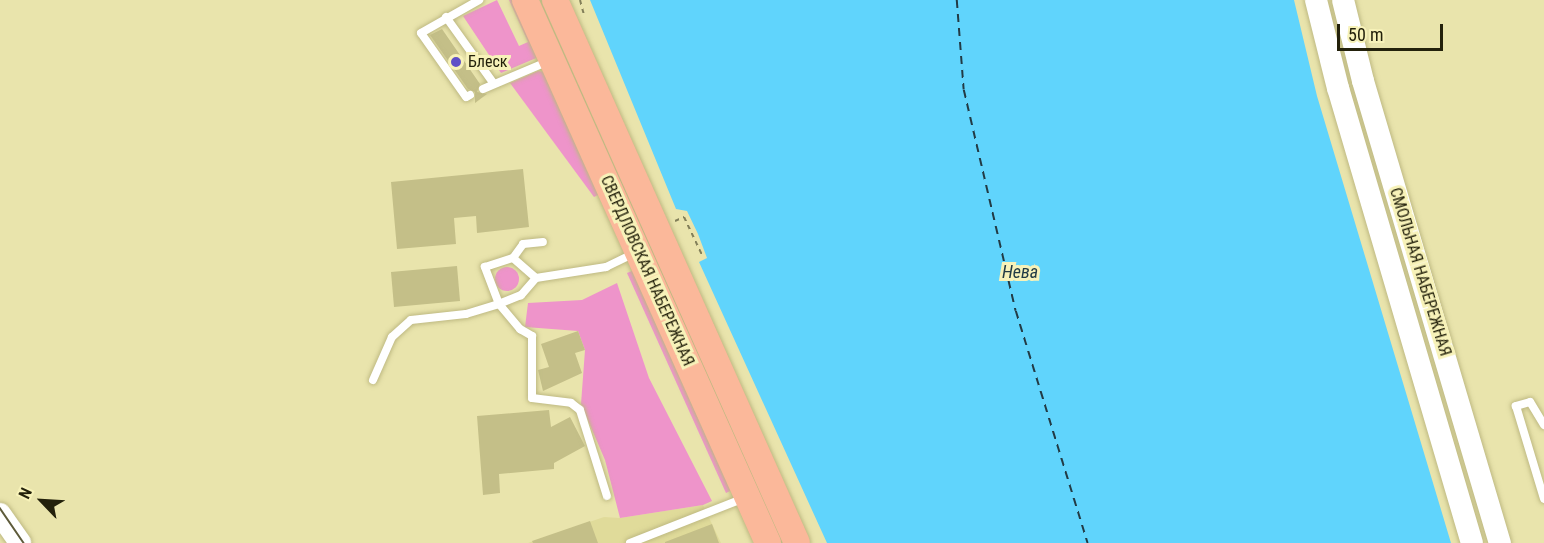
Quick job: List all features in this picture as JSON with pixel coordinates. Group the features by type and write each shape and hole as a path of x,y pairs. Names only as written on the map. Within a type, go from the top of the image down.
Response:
{"main road":[{"name":"СВЕРДЛОВСКАЯ НАБЕРЕЖНАЯ","path":"525,0 768,543"},
{"name":"СВЕРДЛОВСКАЯ НАБЕРЕЖНАЯ","path":"555,0 797,543"},
{"name":"СМОЛЬНАЯ НАБЕРЕЖНАЯ","path":"1316,0 1338,88 1472,543"},
{"name":"СМОЛЬНАЯ НАБЕРЕЖНАЯ","path":"1343,0 1364,81 1500,543"},
{"path":"0,514 20,543"}],"lane":[{"path":"470,95 466,97 421,33 478,0"},
{"path":"446,17 494,84"},
{"path":"483,89 553,59"},
{"path":"543,242 523,244 513,258 485,267 499,304 520,329 532,336 532,398 570,403 580,410 607,496"},
{"path":"373,380 392,337 411,320 466,314 521,295 536,278 606,267 638,252"},
{"path":"513,258 536,278"},
{"path":"1544,425 1530,402 1516,406 1544,499"},
{"path":"630,543 747,497"}],"path":[{"path":"674,222 684,217 703,257"}],"shaded area":[{"path":"497,0 519,46 528,42 509,0 515,0 541,56 501,73 463,16"},
{"path":"538,71 546,72 602,193 594,197 510,83"},
{"path":"507,267 515,271 519,279 515,287 507,291 499,287 495,279 499,271"},
{"path":"634,270 732,490 726,493 627,273"},
{"path":"617,283 649,378 712,501 703,505 620,518 605,460 581,404 585,350 578,331 525,327 528,303 582,300"},
{"path":"703,505 721,543 528,543 604,517 620,518"}],"water":[{"name":"Нева","path":"590,0 1294,0 1317,96 1451,543 827,543 699,262 707,258 698,234 687,211 676,209"}],"building":[{"name":"Блеск","path":"442,29 480,84 477,92 487,94 475,103 475,92 468,89 430,35"},
{"path":"523,169 529,227 477,233 476,216 454,218 456,244 397,249 391,182"},
{"path":"457,266 460,301 394,307 391,272"},
{"path":"578,331 585,350 575,353 582,373 543,391 538,370 549,367 541,344"},
{"path":"549,410 551,427 570,417 585,446 554,463 554,469 499,474 500,493 483,495 477,416"},
{"path":"590,521 598,543 533,543 532,541"},
{"path":"712,524 719,543 665,543 665,542"}],"ferry route":[{"path":"957,0 964,90 1016,311 1088,543"}],"tram line":[{"path":"0,508 24,543"}],"place":[{"name":"Блеск","path":"456,62"}]}
